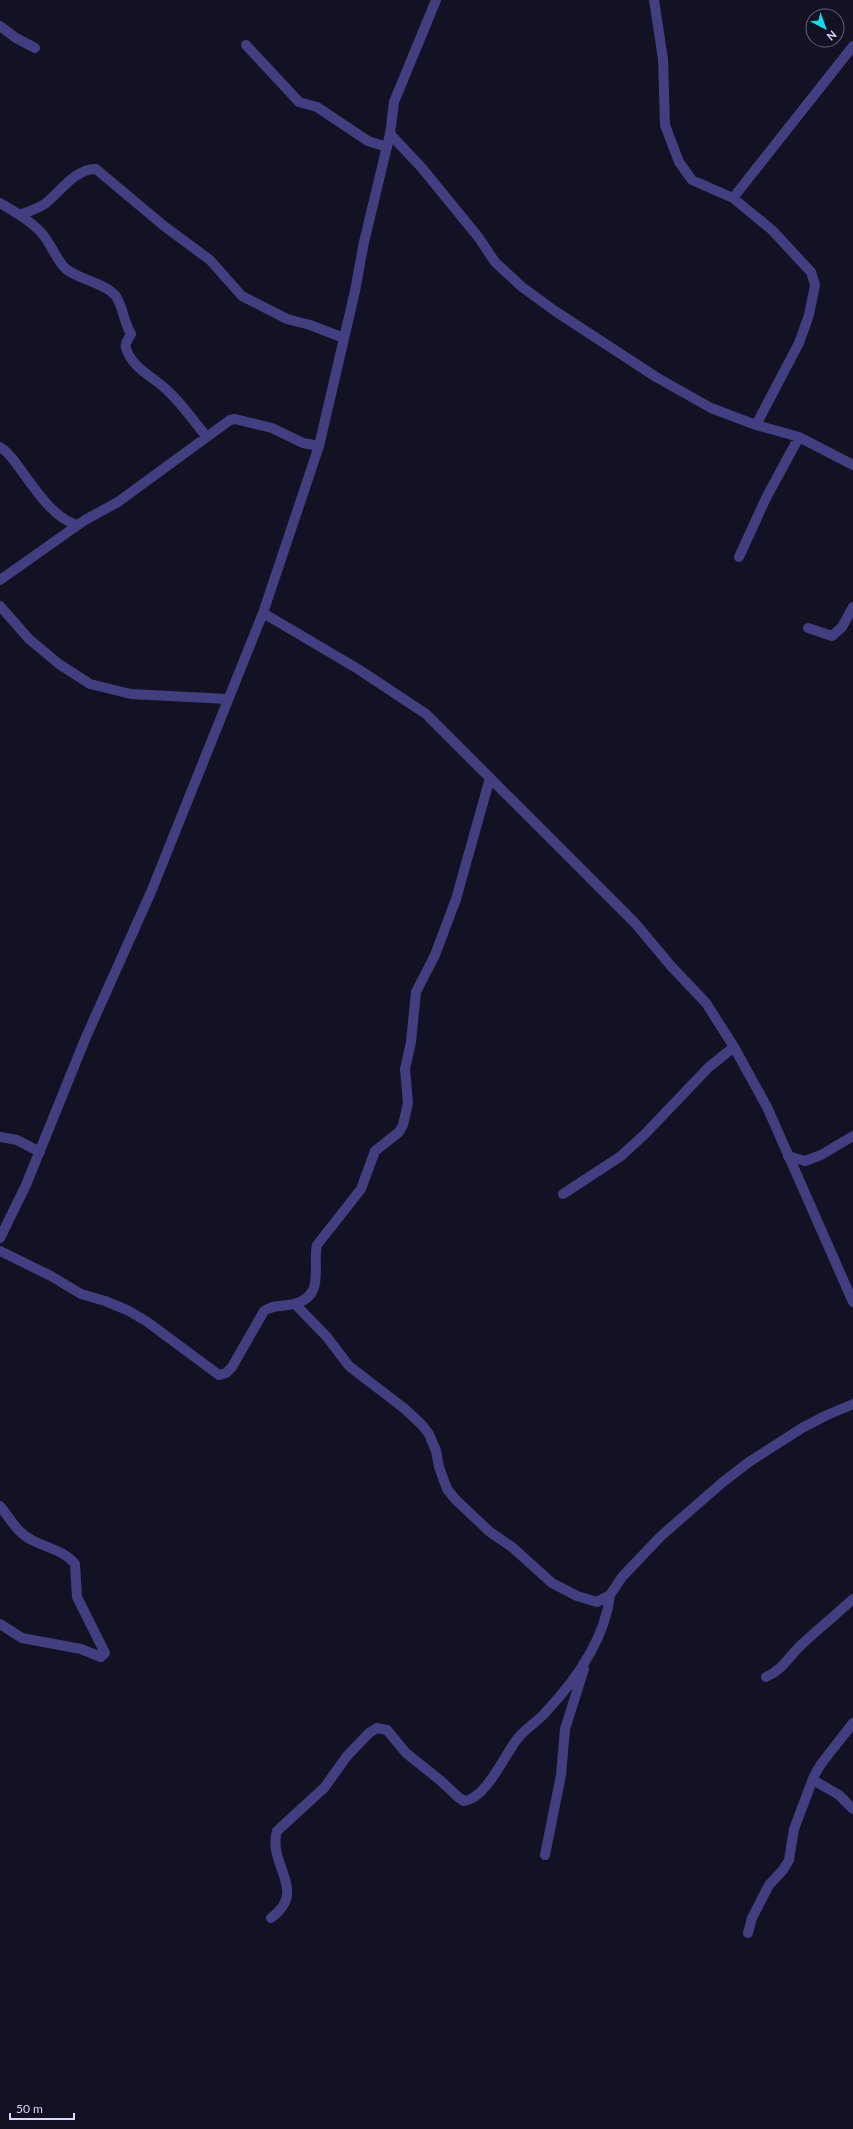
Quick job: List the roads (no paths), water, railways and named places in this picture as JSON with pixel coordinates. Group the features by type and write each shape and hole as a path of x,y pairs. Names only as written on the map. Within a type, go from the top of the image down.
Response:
{"street":[{"path":"0,1238 26,1185 86,1037 151,892 263,613 319,446 364,242 390,134 394,102 436,0"},
{"path":"654,0 663,59 665,124 674,152 679,162 692,180 733,198 783,241 811,272 816,285 809,315 799,343 756,425"},
{"path":"0,26 16,38 35,48"},
{"path":"246,45 299,102 317,107 368,141 387,147"},
{"path":"733,198 853,46"},
{"path":"390,134 422,168 478,238 495,262 522,287 555,311 656,376 711,408 756,425 799,437 853,465"},
{"path":"20,215 44,204 77,176 87,170 96,169 164,226 210,260 242,296 261,304 287,319 310,324 344,338"},
{"path":"0,204 20,215 43,235 64,267 77,276 108,290 115,295 126,328 131,334 126,342 125,348 151,379 169,391 207,437"},
{"path":"0,580 17,570 77,526 118,502 232,419 272,428 304,443 319,446"},
{"path":"738,557 766,498 799,437"},
{"path":"0,447 12,458 39,493 59,514 68,523 77,526"},
{"path":"0,606 29,639 58,664 90,684 131,694 228,699"},
{"path":"808,628 832,636 842,627 853,607"},
{"path":"263,613 358,670 426,714 635,923 671,966 706,1003 734,1047 767,1107 853,1302"},
{"path":"0,1251 51,1276 81,1294 105,1301 127,1310 146,1321 219,1375 226,1373 232,1367 264,1311 273,1306 295,1304 310,1294 314,1288 317,1278 315,1253 318,1245 361,1188 375,1151 399,1132 403,1125 408,1103 405,1069 411,1042 416,992 435,955 456,899 490,778"},
{"path":"563,1194 621,1156 644,1135 709,1066 734,1047"},
{"path":"796,1175 805,1161 821,1155 853,1136"},
{"path":"0,1137 17,1140 40,1152"},
{"path":"788,1156 805,1161"},
{"path":"295,1304 327,1337 349,1366 405,1409 422,1425 429,1434 436,1451 438,1467 447,1489 490,1532 512,1547 552,1583 577,1596 597,1602 610,1595"},
{"path":"271,1918 280,1912 287,1899 287,1882 275,1852 277,1831 324,1788 337,1767 369,1733 377,1728 387,1730 406,1753 441,1781 458,1797 464,1801 471,1800 476,1797 488,1783 518,1738 546,1712 583,1664 602,1630 610,1595 622,1577 661,1536 723,1482 749,1462 802,1428 826,1415 853,1404"},
{"path":"0,1506 22,1534 32,1541 64,1553 75,1564 77,1597 98,1636 104,1656 101,1657 81,1649 22,1638 0,1624"},
{"path":"766,1677 774,1674 788,1662 799,1647 853,1599"},
{"path":"545,1855 561,1776 565,1729 584,1669 583,1664"},
{"path":"748,1933 752,1918 769,1885 786,1865 794,1830 813,1780 821,1764 853,1723"},
{"path":"813,1780 839,1795 853,1809"}]}
